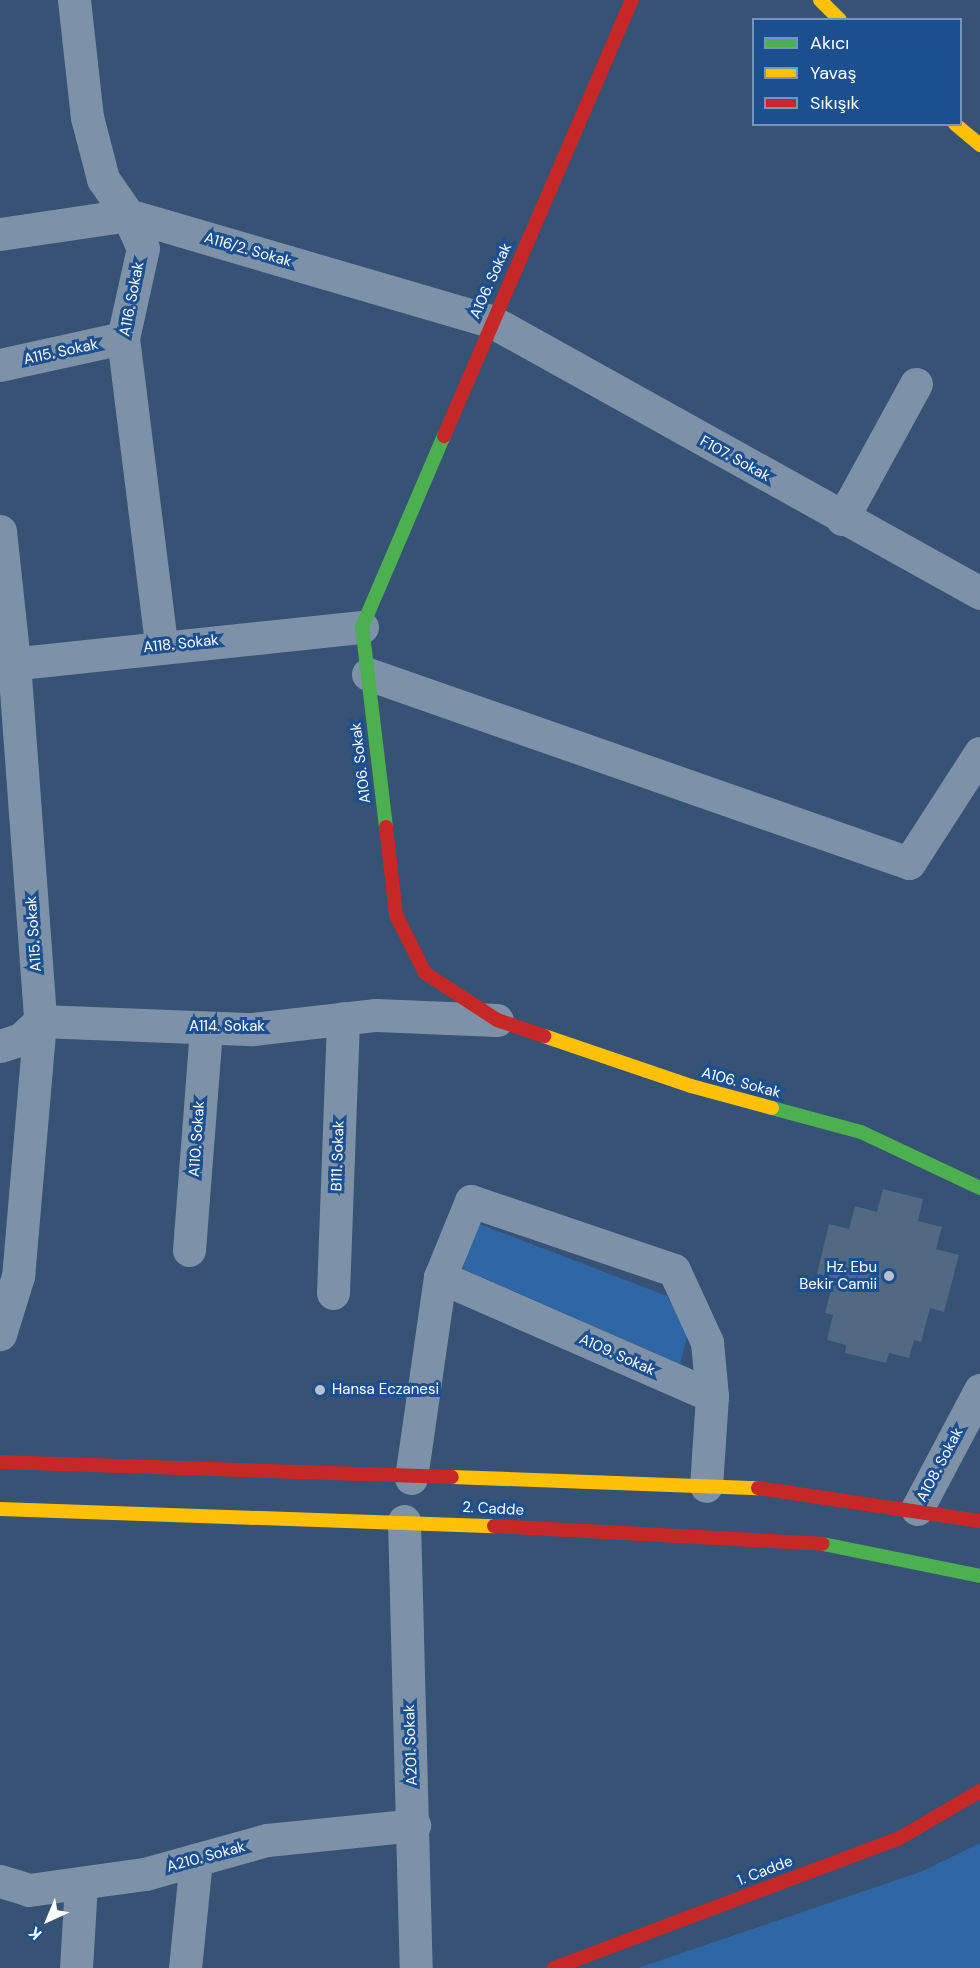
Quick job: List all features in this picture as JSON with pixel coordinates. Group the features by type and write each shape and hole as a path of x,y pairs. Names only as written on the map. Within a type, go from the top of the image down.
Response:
{"main road":[{"name":"A106. Sokak","path":"632,0 491,321 362,627 396,915 425,973 497,1020 691,1086 861,1132 980,1188"},
{"path":"820,0 838,18"},
{"path":"957,126 980,146"},
{"name":"2. Cadde","path":"0,1462 411,1478 749,1487 917,1509 980,1521"},
{"name":"2. Cadde","path":"0,1509 404,1521 805,1541 955,1568 980,1576"},
{"name":"1. Cadde","path":"554,1968 898,1839 980,1791"}],"street":[{"name":"A116. Sokak","path":"74,0 92,138 103,179 128,215 143,248 123,338 161,645"},
{"name":"A116/2. Sokak","path":"0,234 128,215 491,321"},
{"name":"F107. Sokak","path":"491,321 842,519 980,593"},
{"name":"A115. Sokak","path":"0,365 123,338"},
{"path":"842,519 916,384"},
{"name":"A115. Sokak","path":"0,531 7,664 40,1021 18,1276 0,1334"},
{"name":"A118. Sokak","path":"7,664 161,645 362,627"},
{"path":"368,674 909,863 980,753"},
{"name":"A114. Sokak","path":"40,1021 253,1029 376,1015 497,1020"},
{"name":"B111. Sokak","path":"333,1293 343,1018"},
{"path":"0,1046 21,1039 40,1021"},
{"name":"A110. Sokak","path":"189,1250 206,1028"},
{"path":"411,1478 440,1277 471,1201 674,1270 707,1342 712,1396 706,1486"},
{"name":"A109. Sokak","path":"440,1277 712,1396"},
{"name":"A108. Sokak","path":"917,1509 980,1390"},
{"name":"A201. Sokak","path":"404,1521 414,1825 416,1968"},
{"name":"A210. Sokak","path":"0,1881 29,1890 146,1874 267,1840 414,1825"},
{"path":"184,1968 196,1860"},
{"path":"76,1968 81,1882"}],"shaded area":[{"path":"477,1223 667,1296 688,1333 680,1364 463,1269"},
{"path":"980,1843 980,1968 638,1968 923,1871"}],"building":[{"name":"Hz. Ebu Bekir Camii","path":"883,1189 923,1199 918,1221 942,1227 936,1249 959,1255 944,1312 930,1308 921,1342 914,1340 909,1358 889,1353 886,1363 845,1353 846,1345 827,1340 833,1315 825,1313 834,1278 817,1274 829,1224 849,1229 855,1206 877,1212"}],"traffic: fast":[{"path":"386,827 362,627 444,436"},
{"path":"772,1108 861,1132 980,1188"},
{"path":"823,1544 980,1576"}],"traffic: slow":[{"path":"820,0 838,18"},
{"path":"957,126 980,145"},
{"path":"544,1036 691,1086 772,1108"},
{"path":"452,1477 758,1488"},
{"path":"0,1509 494,1526"}],"traffic: jam":[{"path":"444,436 632,0"},
{"path":"386,827 396,915 425,973 497,1020 544,1036"},
{"path":"0,1462 452,1477"},
{"path":"758,1488 980,1521"},
{"path":"494,1526 823,1544"},
{"path":"554,1968 898,1839 980,1791"}],"place":[{"name":"Hz. Ebu Bekir Camii","path":"889,1276"},
{"name":"Hansa Eczanesi","path":"320,1390"}]}
